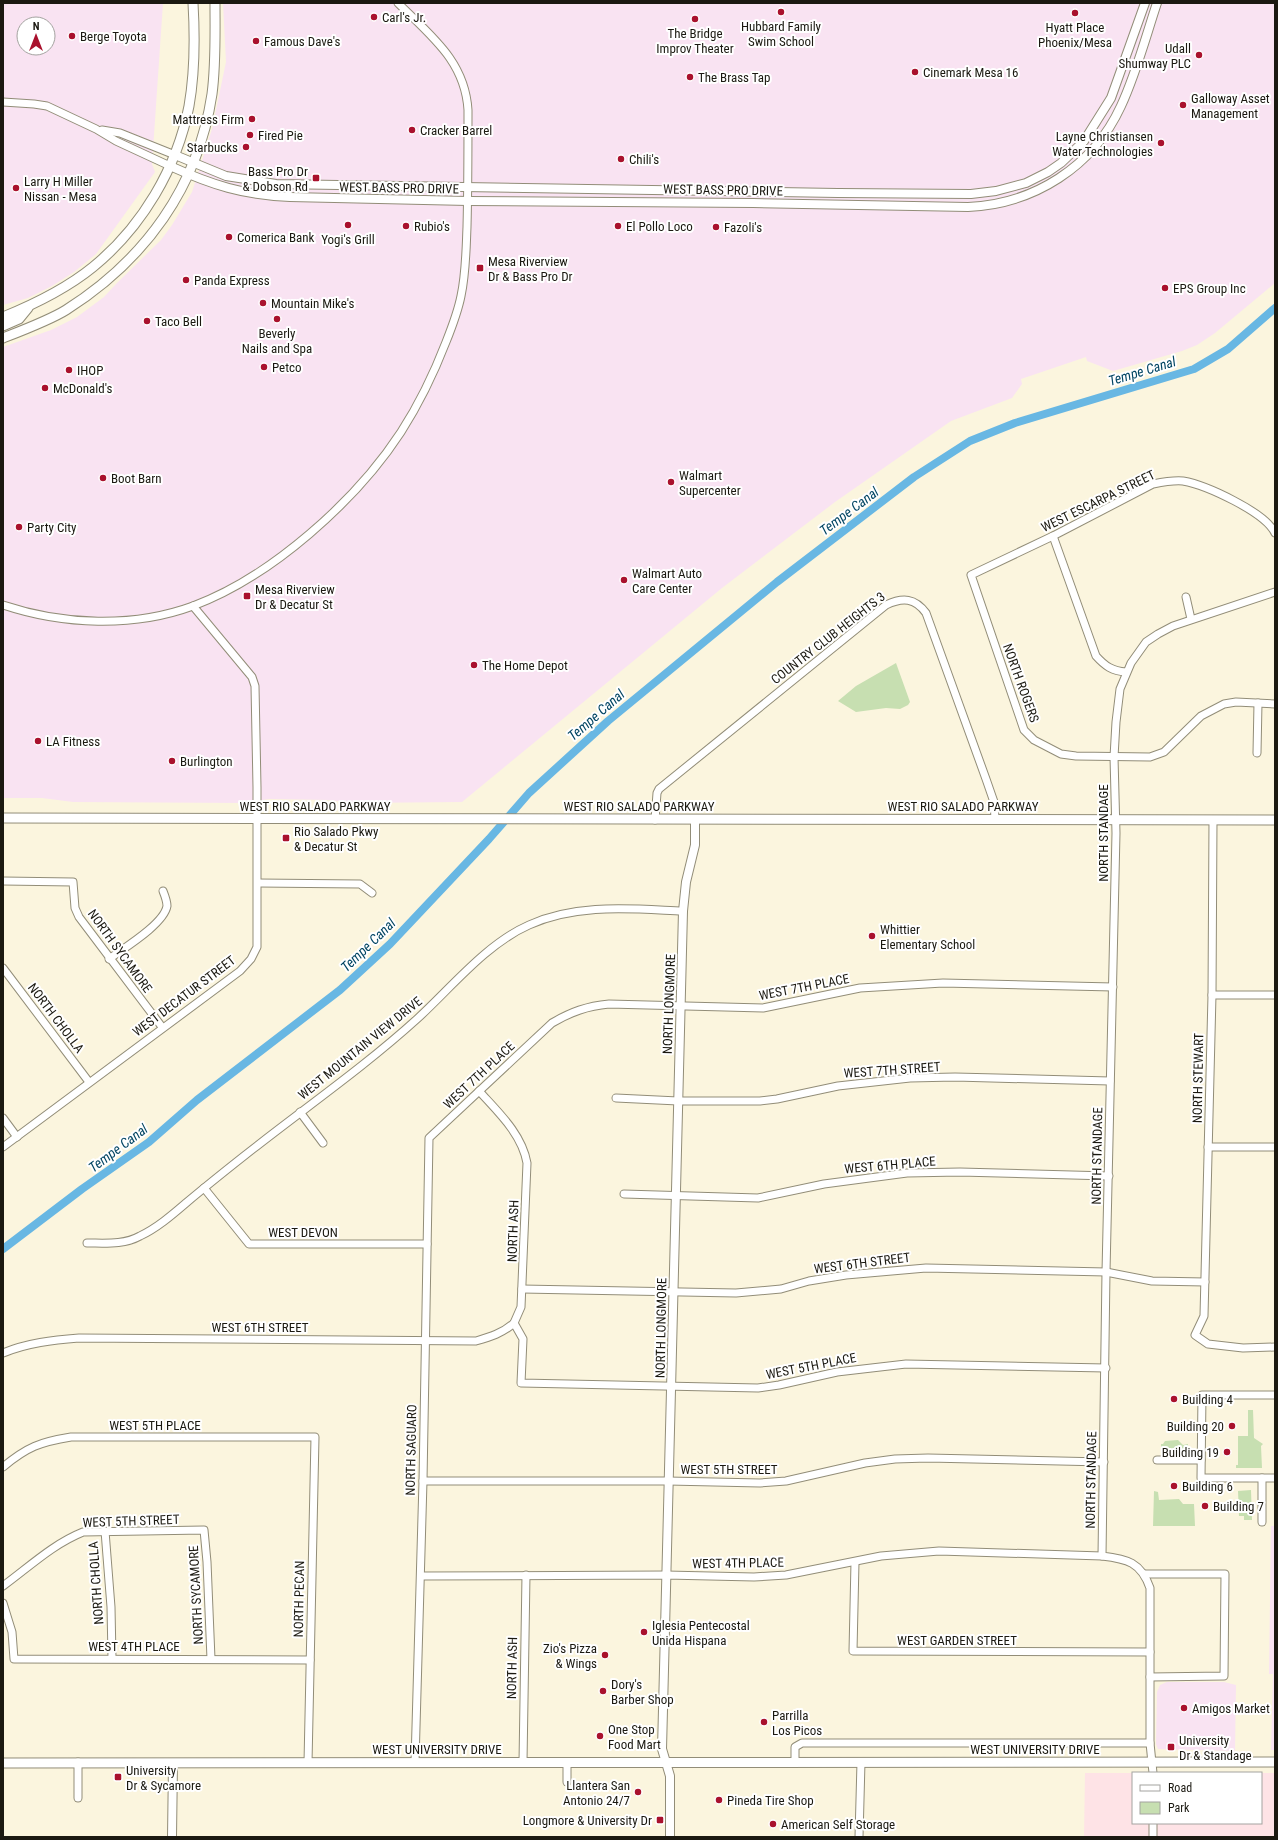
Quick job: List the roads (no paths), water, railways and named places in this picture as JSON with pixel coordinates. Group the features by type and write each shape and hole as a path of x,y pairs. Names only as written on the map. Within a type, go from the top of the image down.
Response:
{"main road":[{"path":"3,317 29,306 94,267 109,252 146,208 174,168 179,157 192,89 194,58 194,3"},
{"path":"3,338 65,310 104,283 141,248 160,224 188,174 202,135 212,94 215,57 215,3"},
{"path":"3,326 19,319 29,306"},
{"name":"WEST RIO SALADO PARKWAY","path":"3,818 655,820 995,819 1116,821 1275,820"},
{"name":"WEST UNIVERSITY DRIVE","path":"3,1763 667,1761 1275,1762"}],"street":[{"path":"3,605 49,617 91,621 131,620 150,617 193,606 239,583 274,562 292,547 330,514 360,484 401,432 422,395 441,355 461,296 466,255 468,201 468,110 467,97 463,83 453,61 445,50 398,3"},
{"name":"WEST BASS PRO DRIVE","path":"179,157 226,176 268,183 946,194 971,194 1003,190 1026,183 1048,172 1076,150 1090,134 1111,98 1145,3"},
{"name":"WEST BASS PRO DRIVE","path":"174,168 208,183 265,196 468,201 647,201 968,207 1014,200 1056,182 1090,153 1102,138 1124,100 1157,3"},
{"path":"3,102 47,106 174,168"},
{"path":"96,129 120,134 179,157"},
{"name":"WEST ESCARPA STREET","path":"971,575 1053,536 1153,484 1169,480 1184,481 1198,485 1240,504 1262,518 1275,533"},
{"path":"1053,536 1096,656 1104,665 1115,671 1126,672"},
{"name":"NORTH ROGERS","path":"971,575 1024,730 1034,740 1061,754 1114,757 1150,756 1164,752 1201,716 1224,704 1236,702 1275,704"},
{"name":"NORTH STANDAGE","path":"1102,1556 1106,1368 1106,1272 1116,821 1114,757 1120,689 1126,672 1146,642 1172,626 1275,592"},
{"path":"1186,597 1191,619"},
{"name":"COUNTRY CLUB HEIGHTS 3","path":"655,820 657,794 659,789 886,605 896,600 904,600 920,605 926,613 994,802 995,819"},
{"name":"WEST DECATUR STREET","path":"3,1147 162,1027 240,971 251,960 257,947 258,819 256,702 254,681 193,606"},
{"path":"1256,753 1258,703"},
{"name":"NORTH LONGMORE","path":"670,1837 671,1792 667,1761 662,1749 668,1481 672,1386 675,1196 684,911 686,882 695,845 695,819"},
{"name":"NORTH STEWART","path":"1213,820 1212,995 1204,1316 1195,1335 1208,1344 1243,1348 1275,1347"},
{"name":"NORTH SYCAMORE","path":"3,881 73,882 75,908 79,917 109,959 162,1027"},
{"path":"258,883 360,884 372,893"},
{"path":"109,959 156,924 164,914 167,905 164,891"},
{"name":"WEST MOUNTAIN VIEW DRIVE","path":"87,1243 127,1241 140,1237 169,1217 300,1112 378,1053 417,1019 497,944 528,926 552,916 580,911 607,909 684,911"},
{"name":"NORTH CHOLLA","path":"3,968 89,1082"},
{"name":"WEST 7TH PLACE","path":"429,1138 552,1023 570,1012 590,1006 609,1004 763,1008 860,988 943,983 1113,988"},
{"path":"1212,995 1275,995"},
{"name":"WEST 7TH STREET","path":"616,1098 678,1101 777,1100 838,1086 910,1078 955,1077 1110,1081"},
{"name":"NORTH ASH","path":"480,1090 520,1141 525,1152 527,1163 521,1307 514,1323"},
{"path":"300,1112 323,1143"},
{"path":"3,1118 17,1137"},
{"name":"NORTH SAGUARO","path":"415,1762 421,1576 429,1138"},
{"path":"1208,1147 1275,1147"},
{"name":"WEST 6TH PLACE","path":"624,1194 758,1198 824,1184 907,1173 960,1172 1109,1176"},
{"name":"WEST DEVON","path":"204,1188 249,1244 427,1244"},
{"name":"WEST 6TH STREET","path":"522,1289 755,1292 781,1289 809,1281 846,1275 886,1270 926,1268 1106,1272 1152,1281 1205,1282"},
{"name":"WEST 6TH STREET","path":"3,1353 15,1348 40,1343 79,1338 426,1341 476,1340 492,1336 514,1323"},
{"name":"WEST 5TH PLACE","path":"514,1323 523,1339 521,1383 758,1388 779,1385 837,1372 906,1364 1106,1368"},
{"path":"1275,1395 1202,1395 1201,1460 1201,1478 1275,1478"},
{"name":"WEST 5TH PLACE","path":"3,1467 30,1447 48,1440 71,1437 315,1437"},
{"name":"NORTH PECAN","path":"308,1763 315,1437"},
{"name":"WEST 5TH STREET","path":"423,1481 668,1481 760,1483 786,1481 865,1463 928,1458 1104,1462"},
{"path":"1156,1460 1201,1460"},
{"path":"1262,1478 1262,1522"},
{"name":"NORTH SYCAMORE","path":"204,1530 207,1562 211,1659"},
{"name":"WEST 5TH STREET","path":"3,1586 66,1539 83,1532 204,1530"},
{"name":"NORTH CHOLLA","path":"105,1531 111,1607 112,1658"},
{"name":"WEST 4TH PLACE","path":"421,1576 666,1575 754,1577 786,1575 881,1556 938,1551 1102,1556"},
{"path":"1102,1556 1118,1558 1131,1562 1146,1574 1150,1588 1150,1743 1153,1772"},
{"name":"WEST GARDEN STREET","path":"855,1562 853,1652 1150,1652"},
{"path":"1146,1574 1225,1574 1224,1676 1150,1677"},
{"name":"NORTH ASH","path":"522,1762 526,1575"},
{"name":"WEST 4TH PLACE","path":"3,1604 12,1632 14,1659 112,1658 310,1660"},
{"name":"WEST UNIVERSITY DRIVE","path":"795,1762 795,1747 802,1743 1150,1743"},
{"path":"78,1762 78,1798"},
{"path":"567,1762 567,1782"},
{"path":"859,1837 860,1762"},
{"path":"172,1837 173,1763"},
{"path":"1153,1824 1153,1837"}],"waterway":[{"name":"Tempe Canal","path":"3,1249 82,1189 149,1142 197,1100 340,990 390,944 489,839 529,793 608,721 777,582 914,477 970,441 1015,423 1194,369 1228,349 1275,308"}],"place":[{"name":"Hubbard Family Swim School","path":"781,12"},
{"name":"Hyatt Place Phoenix/Mesa","path":"1075,13"},
{"name":"Carl's Jr.","path":"374,17"},
{"name":"The Bridge Improv Theater","path":"695,19"},
{"name":"Berge Toyota","path":"72,36"},
{"name":"Famous Dave's","path":"256,41"},
{"name":"Udall Shumway PLC","path":"1199,55"},
{"name":"Cinemark Mesa 16","path":"915,72"},
{"name":"The Brass Tap","path":"690,77"},
{"name":"Galloway Asset Management","path":"1183,105"},
{"name":"Mattress Firm","path":"252,119"},
{"name":"Cracker Barrel","path":"412,130"},
{"name":"Fired Pie","path":"250,135"},
{"name":"Layne Christiansen Water Technologies","path":"1161,143"},
{"name":"Starbucks","path":"246,147"},
{"name":"Chili's","path":"621,159"},
{"name":"Bass Pro Dr & Dobson Rd","path":"316,178"},
{"name":"Larry H Miller Nissan - Mesa","path":"16,188"},
{"name":"Yogi's Grill","path":"348,225"},
{"name":"Rubio's","path":"406,226"},
{"name":"El Pollo Loco","path":"618,226"},
{"name":"Fazoli's","path":"716,227"},
{"name":"Comerica Bank","path":"229,237"},
{"name":"Mesa Riverview Dr & Bass Pro Dr","path":"480,268"},
{"name":"Panda Express","path":"186,280"},
{"name":"EPS Group Inc","path":"1165,288"},
{"name":"Mountain Mike's","path":"263,303"},
{"name":"Beverly Nails and Spa","path":"277,319"},
{"name":"Taco Bell","path":"147,321"},
{"name":"Petco","path":"264,367"},
{"name":"IHOP","path":"69,370"},
{"name":"McDonald's","path":"45,388"},
{"name":"Boot Barn","path":"103,478"},
{"name":"Walmart Supercenter","path":"671,482"},
{"name":"Party City","path":"19,527"},
{"name":"Walmart Auto Care Center","path":"624,580"},
{"name":"Mesa Riverview Dr & Decatur St","path":"247,596"},
{"name":"The Home Depot","path":"474,665"},
{"name":"LA Fitness","path":"38,741"},
{"name":"Burlington","path":"172,761"},
{"name":"Rio Salado Pkwy & Decatur St","path":"286,838"},
{"name":"Whittier Elementary School","path":"872,936"},
{"name":"Building 4","path":"1174,1399"},
{"name":"Building 20","path":"1232,1426"},
{"name":"Building 19","path":"1227,1452"},
{"name":"Building 6","path":"1174,1486"},
{"name":"Building 7","path":"1205,1506"},
{"name":"Iglesia Pentecostal Unida Hispana","path":"644,1632"},
{"name":"Zio's Pizza & Wings","path":"605,1655"},
{"name":"Dory's Barber Shop","path":"603,1691"},
{"name":"Amigos Market","path":"1184,1708"},
{"name":"Parrilla Los Picos","path":"764,1722"},
{"name":"One Stop Food Mart","path":"600,1736"},
{"name":"University Dr & Standage","path":"1171,1747"},
{"name":"University Dr & Sycamore","path":"118,1777"},
{"name":"Llantera San Antonio 24/7","path":"638,1792"},
{"name":"Pineda Tire Shop","path":"719,1800"},
{"name":"Longmore & University Dr","path":"660,1820"},
{"name":"American Self Storage","path":"773,1824"}]}
